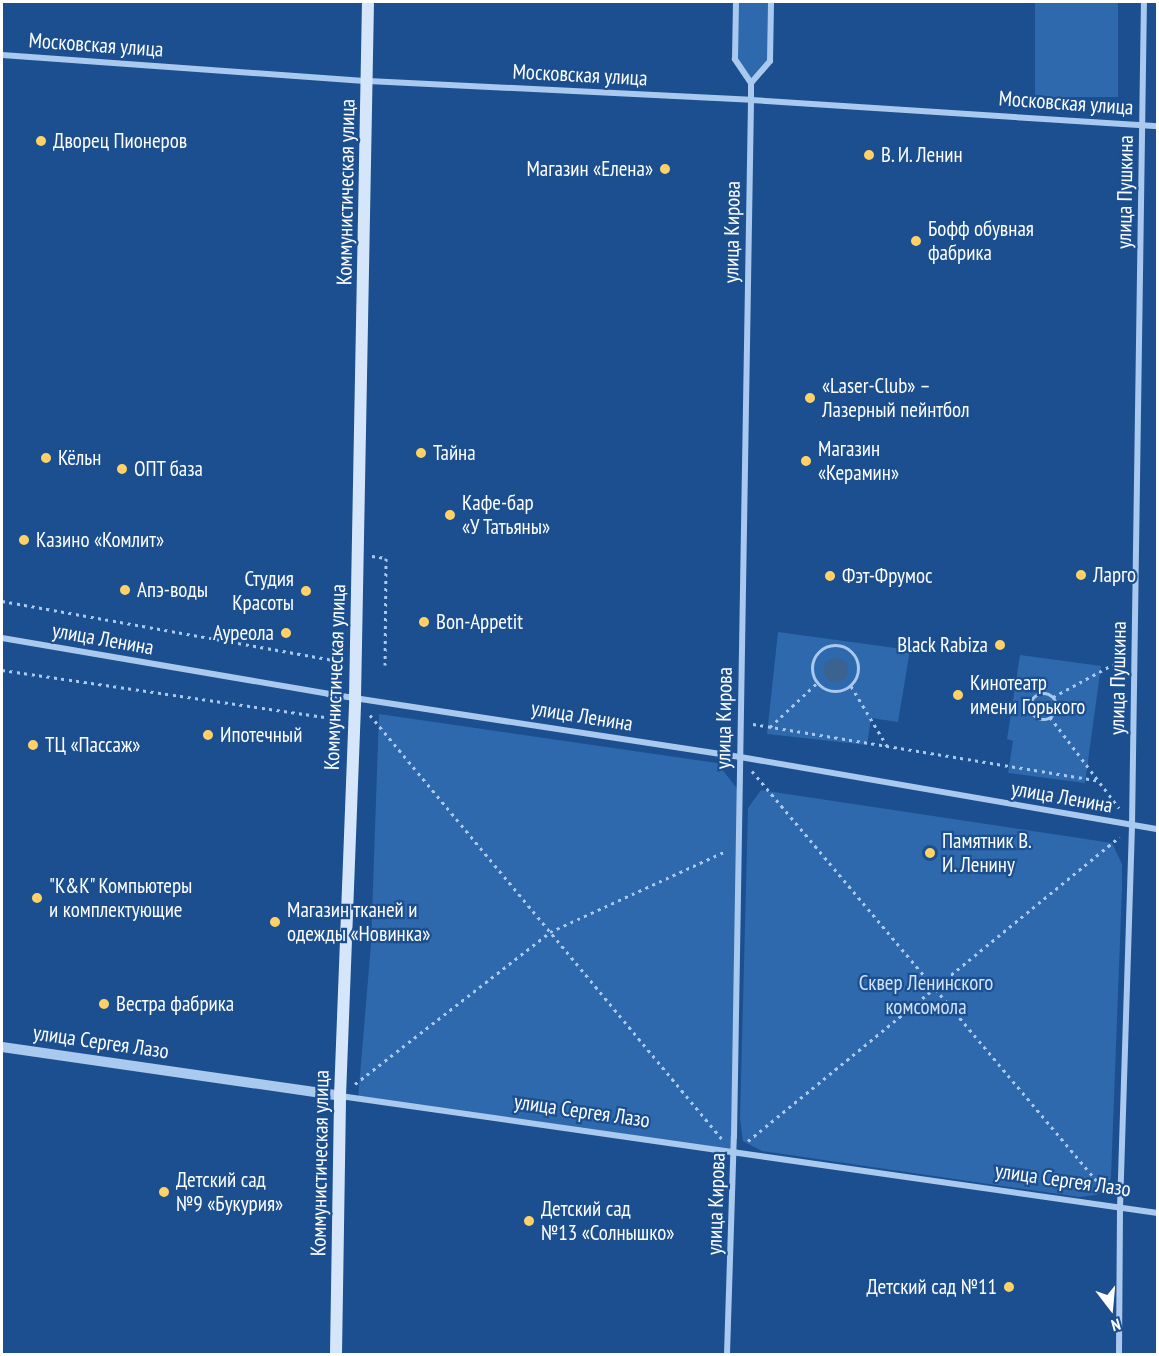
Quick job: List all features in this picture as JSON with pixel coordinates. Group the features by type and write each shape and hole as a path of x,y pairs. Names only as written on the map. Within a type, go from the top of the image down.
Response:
{"main road":[{"name":"Коммунистическая улица","path":"336,1354 340,1096 355,698 368,2"}],"street":[{"path":"736,2 735,59 751,83 770,61 771,2"},
{"name":"улица Пушкина","path":"1119,1354 1120,1208 1132,826 1144,2"},
{"name":"Московская улица","path":"2,55 368,81 751,100 1158,126"},
{"name":"улица Кирова","path":"727,1354 734,1153 751,83"},
{"name":"улица Ленина","path":"2,638 355,698 740,757 1158,829"},
{"name":"улица Сергея Лазо","path":"2,1047 1158,1213"}],"path":[{"path":"385,665 386,558"},
{"path":"2,601 332,660"},
{"path":"837,645 844,647 856,657 858,672 850,686 830,691 817,683 812,669 816,655 829,646 837,645"},
{"path":"1053,697 1135,652"},
{"path":"2,670 325,717"},
{"path":"770,727 817,683"},
{"path":"850,686 887,746"},
{"path":"1045,693 1053,697 1055,710 1050,717 1042,719 1034,716 1029,705 1036,694 1045,693"},
{"path":"355,698 734,1153 1132,826 1050,717"},
{"path":"741,722 1098,781"},
{"path":"740,757 1120,1208"},
{"path":"340,1096 550,932 739,846"}],"green space":[{"path":"736,2 771,2 770,61 751,83 735,59"},
{"path":"1035,2 1118,2 1118,97 1035,97"},
{"path":"778,632 910,650 898,722 871,718 867,745 767,734"},
{"path":"1020,655 1101,666 1085,783 1008,773 1013,741 1007,739"},
{"path":"379,714 717,763 740,792 734,1153 358,1099 371,944"},
{"name":"Сквер Ленинского комсомола","path":"761,790 1112,843 1122,864 1122,888 1111,1178 1106,1189 1096,1195 1079,1197 762,1151 743,1141 740,1119 748,808"}],"shaded area":[{"path":"836,658 841,659 847,665 847,675 841,681 836,682 831,681 825,675 824,670 825,665 831,659"}],"place":[{"name":"Дворец Пионеров","path":"41,141"},
{"name":"В. И. Ленин","path":"869,155"},
{"name":"Магазин «Елена»","path":"665,169"},
{"name":"Бофф обувная фабрика","path":"916,241"},
{"name":"«Laser-Club» – Лазерный пейнтбол","path":"810,398"},
{"name":"Тайна","path":"421,453"},
{"name":"Кёльн","path":"46,458"},
{"name":"Магазин «Керамин»","path":"806,461"},
{"name":"ОПТ база","path":"122,469"},
{"name":"Кафе-бар «У Татьяны»","path":"450,515"},
{"name":"Казино «Комлит»","path":"24,540"},
{"name":"Ларго","path":"1081,575"},
{"name":"Фэт-Фрумос","path":"830,576"},
{"name":"Апэ-воды","path":"125,590"},
{"name":"Студия Красоты","path":"306,591"},
{"name":"Bon-Appetit","path":"424,622"},
{"name":"Ауреола","path":"286,633"},
{"name":"Black Rabiza","path":"1000,645"},
{"name":"Кинотеатр имени Горького","path":"958,695"},
{"name":"Ипотечный","path":"208,735"},
{"name":"ТЦ «Пассаж»","path":"33,745"},
{"name":"Памятник В. И. Ленину","path":"930,853"},
{"name":"\"К&К\" Компьютеры и комплектующие","path":"37,898"},
{"name":"Магазин тканей и одежды «Новинка»","path":"275,922"},
{"name":"Вестра фабрика","path":"104,1004"},
{"name":"Детский сад №9 «Букурия»","path":"164,1192"},
{"name":"Детский сад №13 «Солнышко»","path":"529,1221"},
{"name":"Детский сад №11","path":"1009,1287"}]}
